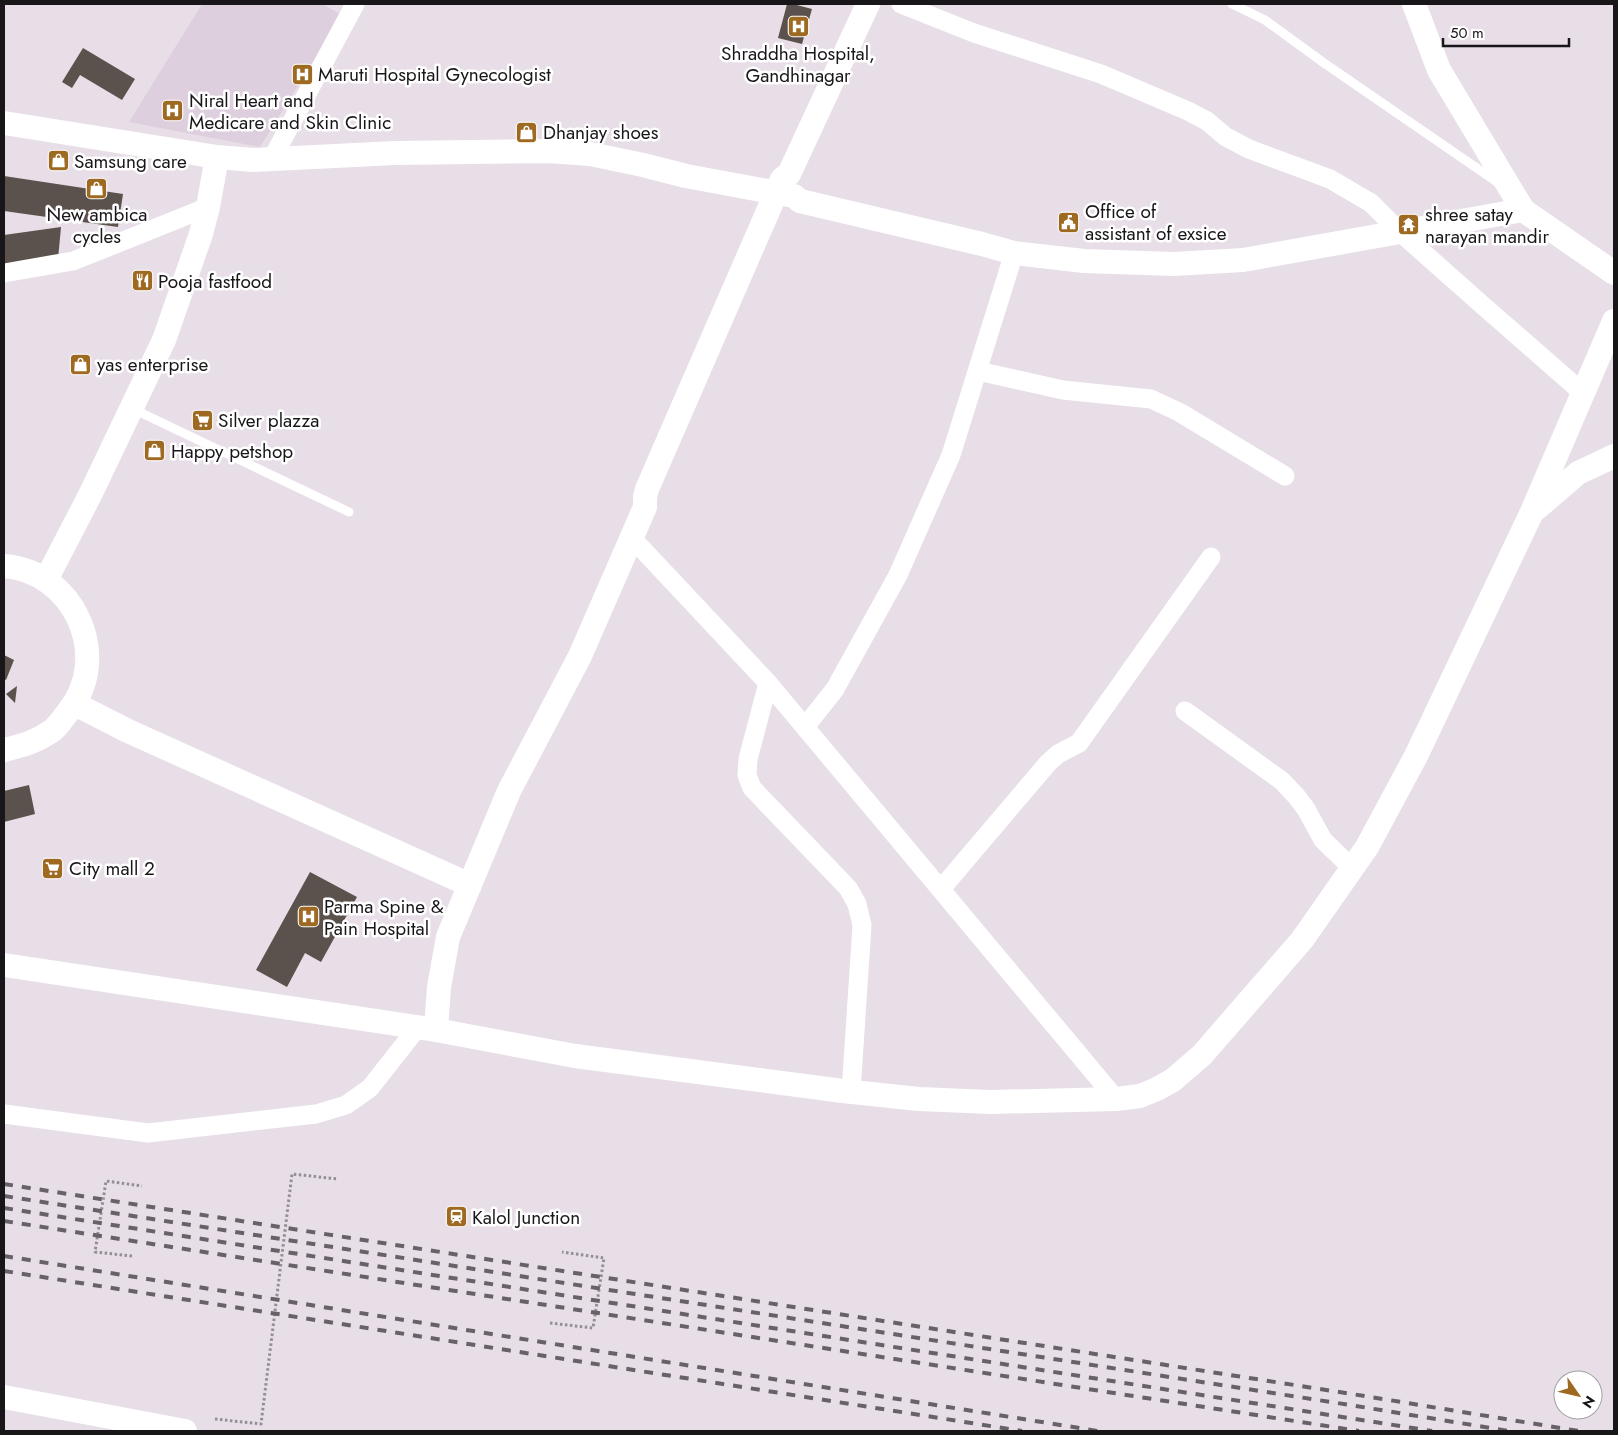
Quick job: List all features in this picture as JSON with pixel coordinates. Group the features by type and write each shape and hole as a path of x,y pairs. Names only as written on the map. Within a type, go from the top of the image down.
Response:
{"street":[{"path":"4,1114 148,1133 316,1114 346,1105 370,1088 427,1029 439,987 448,937 509,791 580,656 645,507 647,489 785,195 868,4"},
{"path":"902,4 974,33 1100,74 1207,121 1226,137 1249,149 1330,179 1371,203 1400,232 1583,392"},
{"path":"1414,4 1439,70 1517,201 1614,272"},
{"path":"272,159 350,5"},
{"path":"4,123 216,163 252,174 395,167 548,166 588,168 684,189 785,195"},
{"path":"4,139 216,163 395,153 548,151 590,154 686,176 785,195 1014,253 1084,261 1174,264 1243,260 1400,232 1517,201"},
{"path":"46,580 90,494 164,340 201,234 216,163"},
{"path":"4,273 73,262 208,207"},
{"path":"805,727 835,689 898,576 951,455 1014,253"},
{"path":"4,965 427,1029 575,1056 851,1092 919,1099 991,1102 1116,1099 1140,1096 1158,1090 1189,1068 1202,1055 1302,940 1367,847 1416,756 1531,514 1614,321"},
{"path":"978,371 1063,390 1151,399 1179,412 1285,476"},
{"path":"1531,514 1578,473 1614,456"},
{"path":"632,537 768,683 1116,1099"},
{"path":"941,889 1034,778 1058,754 1079,743 1211,557"},
{"path":"4,566 17,567 46,580 63,594 76,612 84,632 88,656 84,681 75,704 55,728 27,745 4,750"},
{"path":"768,683 748,759 747,775 752,788 848,888 857,904 862,924 851,1092"},
{"path":"75,704 137,735 470,885"},
{"path":"1185,711 1282,781 1297,796 1323,840 1352,868"},
{"path":"4,1397 138,1427 185,1431"}],"lane":[{"path":"1232,4 1265,20 1517,201"},
{"path":"131,408 349,512"}],"path":[{"path":"215,1419 261,1424 292,1174 338,1179"},
{"path":"132,1256 95,1252 106,1182 142,1186"},
{"path":"550,1323 593,1328 604,1258 562,1252"}],"shaded area":[{"path":"202,4 322,4 342,15 260,147 129,122"}],"building":[{"path":"787,4 812,9 802,44 778,38"},
{"path":"83,48 135,79 122,100 80,75 72,88 62,82"},
{"path":"4,176 123,194 118,227 4,211"},
{"path":"61,227 58,259 4,267 4,235"},
{"path":"4,655 14,660 6,680 4,679"},
{"path":"17,686 15,703 6,694"},
{"path":"29,785 35,814 4,822 4,791"},
{"path":"310,872 357,897 321,962 305,953 287,987 256,970"}],"railway":[{"path":"4,1184 1579,1431"},
{"path":"4,1196 1509,1431"},
{"path":"4,1208 1432,1431"},
{"path":"4,1221 1359,1431"},
{"path":"4,1256 1098,1431"},
{"path":"4,1271 1022,1431"}],"place":[{"name":"Shraddha Hospital, Gandhinagar","path":"798,27"},
{"name":"Maruti Hospital Gynecologist","path":"302,74"},
{"name":"Niral Heart and Medicare and Skin Clinic","path":"173,111"},
{"name":"Dhanjay shoes","path":"527,132"},
{"name":"Samsung care","path":"58,161"},
{"name":"New ambica cycles","path":"97,188"},
{"name":"Office of assistant of exsice","path":"1069,222"},
{"name":"shree satay narayan mandir","path":"1409,225"},
{"name":"Pooja fastfood","path":"142,281"},
{"name":"yas enterprise","path":"81,364"},
{"name":"Silver plazza","path":"202,420"},
{"name":"Happy petshop","path":"155,451"},
{"name":"City mall 2","path":"53,868"},
{"name":"Parma Spine & Pain Hospital","path":"308,917"},
{"name":"Kalol Junction","path":"456,1217"}]}
